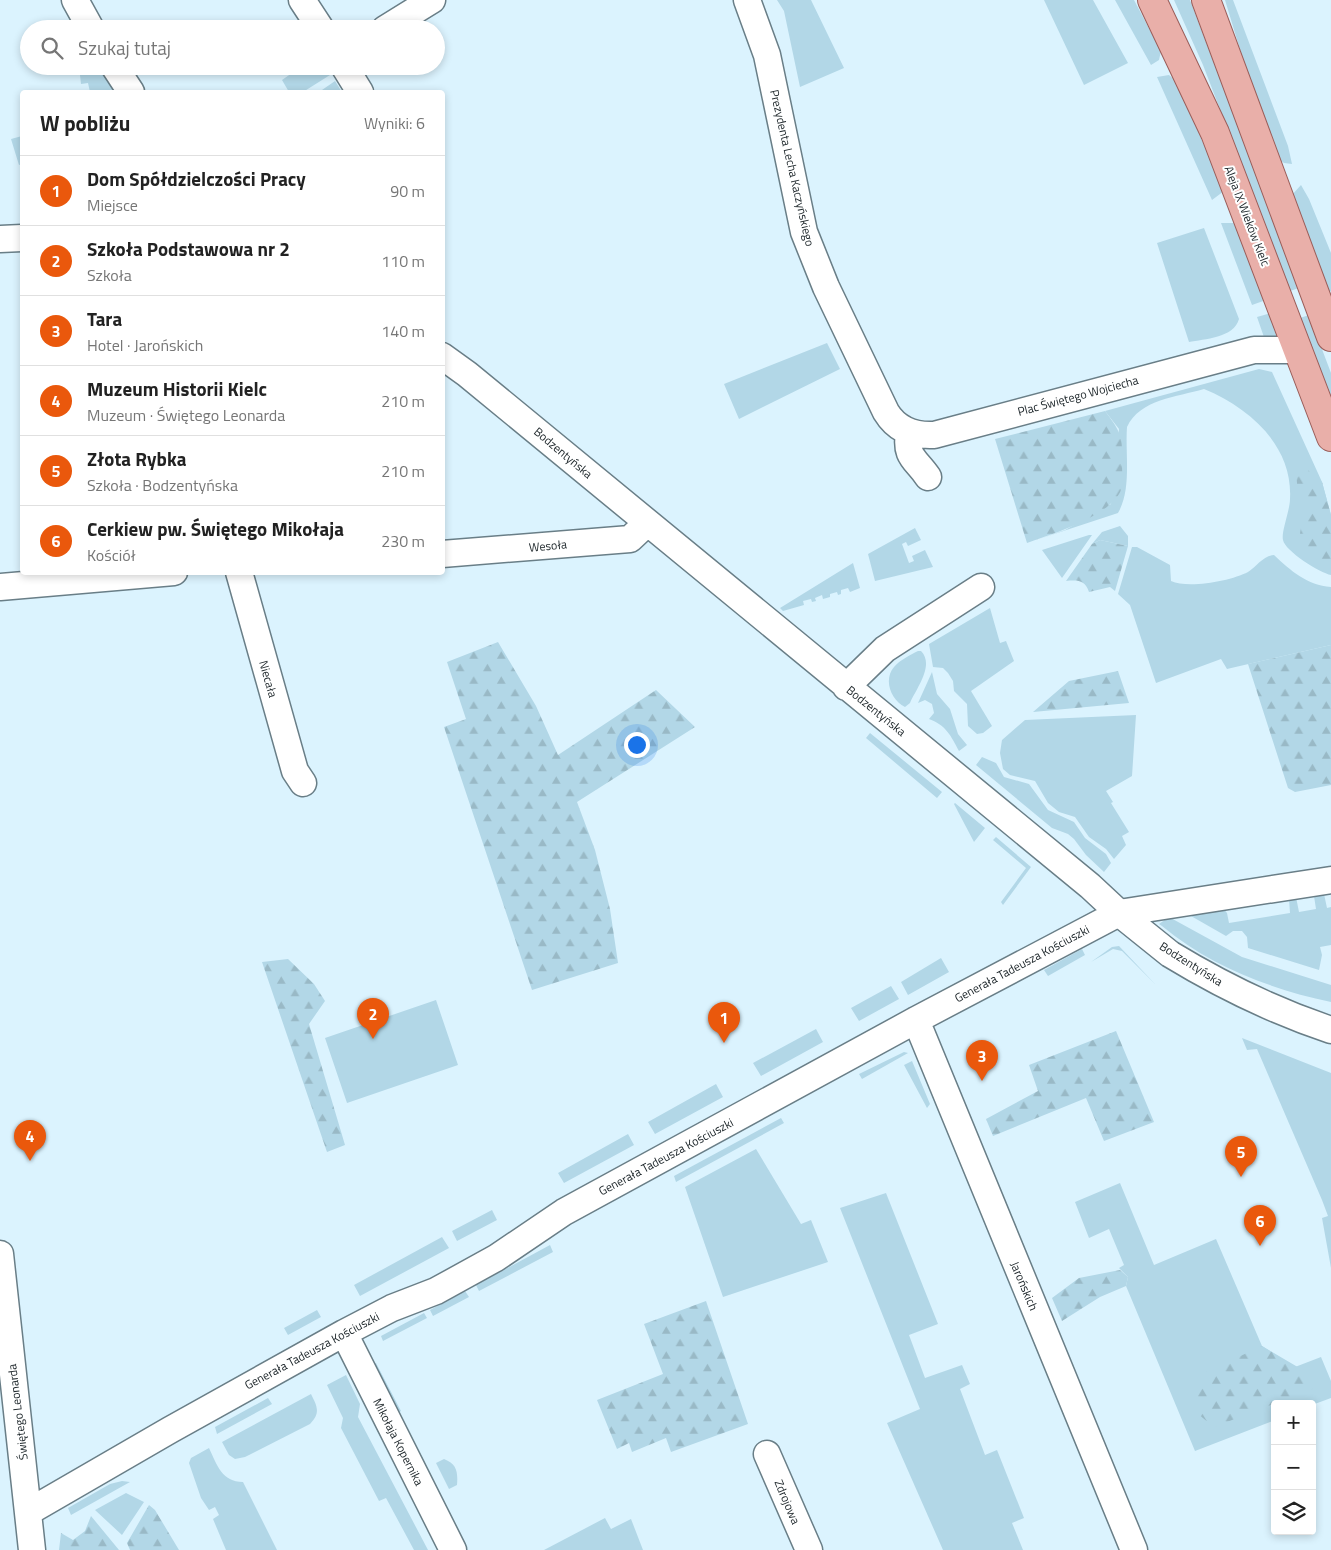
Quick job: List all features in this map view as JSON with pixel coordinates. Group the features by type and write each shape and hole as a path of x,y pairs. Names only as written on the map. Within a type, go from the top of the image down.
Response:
{"main road":[{"name":"Aleja IX Wieków Kielc","path":"1152,0 1215,133 1331,437"},
{"path":"1206,0 1331,337"}],"street":[{"path":"76,0 87,20"},
{"path":"302,0 315,20"},
{"path":"400,20 432,0"},
{"name":"Prezydenta Lecha Kaczyńskiego","path":"747,0 767,55 797,204 812,255 886,412 895,423 908,433"},
{"path":"120,75 130,90"},
{"path":"350,75 359,90"},
{"path":"0,239 20,238"},
{"name":"Plac Świętego Wojciecha","path":"908,433 922,436 934,435 1251,350 1298,350"},
{"name":"Bodzentyńska","path":"445,358 467,374 1090,886 1119,913 1170,954 1210,978 1277,1010 1331,1030"},
{"path":"908,433 910,456 928,477"},
{"name":"Wesoła","path":"445,554 630,539 647,523"},
{"path":"0,587 139,575"},
{"name":"Niecała","path":"240,575 294,771 303,783"},
{"path":"846,687 885,649 981,587"},
{"name":"Generała Tadeusza Kościuszki","path":"30,1512 170,1430 344,1333 475,1270 506,1252 543,1224 564,1212 916,1020 1119,913 1331,880"},
{"name":"Jarońskich","path":"916,1020 1134,1550"},
{"name":"Świętego Leonarda","path":"0,1254 30,1512 32,1550"},
{"name":"Mikołaja Kopernika","path":"344,1333 453,1550"},
{"name":"Zdrojowa","path":"767,1454 809,1550"}],"green space":[{"path":"777,0 811,0 844,68 800,87 784,11"},
{"path":"1044,0 1093,0 1128,63 1084,85"},
{"path":"1115,0 1134,0 1161,51 1159,60 1151,65"},
{"path":"1174,0 1190,0 1299,288 1290,291 1203,65"},
{"path":"1225,0 1233,0 1288,146 1292,164 1284,163 1276,157 1255,99"},
{"path":"80,75 111,75 122,90 90,90 88,83 81,84"},
{"path":"289,75 330,75 306,90 288,90 282,80"},
{"path":"1169,75 1176,81 1224,191 1212,200 1157,77"},
{"path":"335,81 341,90 322,90"},
{"path":"20,137 19,165 11,139"},
{"path":"1301,185 1309,199 1331,253 1331,291 1328,292 1291,196"},
{"path":"1221,223 1237,223 1266,300 1252,305"},
{"path":"1204,228 1239,319 1236,325 1225,334 1189,342 1157,243"},
{"path":"1271,313 1279,338 1265,340 1257,317"},
{"path":"1309,315 1331,373 1331,399 1300,318"},
{"path":"827,343 840,369 739,419 724,384"},
{"path":"1259,369 1272,372 1322,482 1331,515 1331,575 1304,561 1285,545 1283,532 1290,504 1289,480 1284,462 1276,446 1252,418 1221,397 1204,389 1160,400 1141,410 1133,418 1127,427 1125,493 1118,513 1039,539 1065,530 1111,504 1119,429 1105,411"},
{"path":"1105,411 1115,424 1121,441 1122,487 1117,497 1095,515 1066,529 1027,543 995,439"},
{"path":"1303,466 1322,482 1331,515 1331,560 1327,564 1304,549 1299,540 1304,508 1298,494 1296,472"},
{"path":"1120,526 1128,536 1128,546 1100,540 1092,544 1102,532"},
{"path":"915,528 921,540 908,546 906,542 902,544 909,563 914,561 912,556 925,550 933,567 875,581 868,554"},
{"path":"1092,535 1062,578 1042,550"},
{"path":"1100,540 1128,546 1115,591 1110,587 1089,592 1083,583 1066,581 1092,544"},
{"path":"1132,547 1137,547 1170,565 1171,581 1188,584 1210,583 1241,575 1248,572 1266,557 1274,555 1293,572 1307,580 1322,586 1331,587 1331,645 1227,669 1221,659 1156,683 1130,605 1118,594"},
{"path":"853,563 860,588 850,592 848,588 841,590 841,594 838,595 837,592 823,599 822,595 815,598 816,601 812,602 811,599 803,601 804,605 783,611 780,608"},
{"path":"990,608 1000,643 1006,641 1014,661 971,691 992,726 983,733 977,734 968,726 967,704 954,691 953,681 948,673 943,668 933,667 929,644"},
{"path":"498,642 536,706 558,755 656,690 695,727 577,802 595,850 610,909 618,963 532,990 444,727 466,719 447,662"},
{"path":"1331,645 1331,785 1295,792 1288,788 1248,664"},
{"path":"921,651 925,657 925,670 910,703 905,707 892,695 889,678 896,664"},
{"path":"1118,671 1129,703 1033,712 1069,681"},
{"path":"932,672 937,694 950,709 958,734 967,745 959,751 944,728 929,719 934,713 932,704 925,700 918,703"},
{"path":"1136,715 1132,776 1106,791 1113,802 1111,803 1129,832 1122,836 1126,845 1114,859 1106,849 1089,837 1075,817 1059,812 1048,803 1035,781 1010,775 1003,769 1000,753 1002,740 1025,720"},
{"path":"870,733 942,792 937,798 866,738"},
{"path":"982,757 996,763 1004,777 1029,784 1048,810 1074,822 1085,838 1106,854 1111,863 1104,872 1086,855 1074,839 1068,834 1052,828 976,765"},
{"path":"954,804 985,828 974,842"},
{"path":"996,837 1031,867 1003,905 1001,902 1026,868 993,840"},
{"path":"1324,894 1327,908 1331,907 1331,945 1320,947 1322,955 1319,970 1248,948 1247,937 1242,931 1233,931 1226,936 1184,912 1223,908 1227,913 1229,923 1290,913 1289,899 1296,897 1299,912 1316,909 1314,896"},
{"path":"1169,917 1242,957 1331,985 1331,1002 1263,983 1220,964 1200,953 1159,924"},
{"path":"1119,946 1156,985 1122,951 1113,949 1091,962 1112,947"},
{"path":"1082,949 1085,955 1048,976 1044,970"},
{"path":"941,958 949,972 908,995 901,982"},
{"path":"288,959 314,984 325,1001 309,1024 345,1145 327,1152 262,962"},
{"path":"891,986 899,999 859,1021 851,1008"},
{"path":"436,1000 458,1065 347,1103 325,1038"},
{"path":"816,1029 823,1042 761,1076 753,1063"},
{"path":"1116,1031 1154,1122 1104,1141 1086,1098 993,1136 986,1119 1038,1091 1029,1065"},
{"path":"1242,1038 1331,1073 1331,1268 1322,1218 1328,1216 1322,1200 1257,1049 1247,1050"},
{"path":"904,1052 908,1053 862,1079 859,1074"},
{"path":"912,1061 930,1104 927,1108 904,1065"},
{"path":"716,1084 723,1097 655,1134 648,1122"},
{"path":"781,1118 784,1123 676,1182 674,1176"},
{"path":"628,1134 634,1145 564,1183 558,1173"},
{"path":"756,1149 801,1224 811,1220 828,1262 723,1297 685,1187"},
{"path":"1120,1183 1154,1265 1216,1239 1262,1346 1295,1367 1321,1357 1331,1381 1331,1398 1316,1404 1316,1400 1271,1400 1271,1422 1195,1451 1126,1286 1128,1277 1119,1268 1124,1265 1109,1229 1089,1238 1075,1202"},
{"path":"886,1193 938,1324 909,1335 925,1378 962,1365 970,1384 960,1389 985,1455 997,1450 1024,1518 1012,1523 1023,1550 943,1550 887,1423 920,1409 840,1208"},
{"path":"492,1210 497,1220 457,1241 452,1231"},
{"path":"442,1237 449,1248 360,1296 354,1285"},
{"path":"550,1245 553,1252 479,1291 476,1285"},
{"path":"1120,1270 1128,1277 1126,1286 1100,1297 1062,1321 1052,1298 1079,1278"},
{"path":"465,1291 469,1297 433,1316 430,1310"},
{"path":"706,1301 748,1424 671,1452 666,1438 632,1452 629,1443 617,1449 597,1400 663,1374 644,1324"},
{"path":"317,1310 321,1317 288,1335 284,1328"},
{"path":"424,1313 427,1318 383,1341 381,1336"},
{"path":"1262,1346 1313,1376 1315,1388 1284,1400 1271,1400 1271,1405 1214,1427 1198,1414 1194,1383 1206,1372"},
{"path":"376,1363 401,1411 392,1416 367,1367"},
{"path":"346,1375 360,1404 358,1417 428,1550 414,1550 386,1498 379,1501 341,1428 343,1418 327,1385"},
{"path":"311,1394 317,1413 310,1424 245,1457 235,1459 229,1455 222,1442"},
{"path":"268,1398 272,1404 217,1434 215,1427"},
{"path":"209,1448 225,1476 243,1482 277,1550 226,1550 213,1519 219,1515 215,1507 209,1510 201,1498 189,1463 191,1458"},
{"path":"444,1459 452,1463 457,1472 457,1485 449,1489 436,1463"},
{"path":"122,1481 130,1482 71,1515 68,1508 110,1484"},
{"path":"126,1493 144,1502 122,1535 95,1510"},
{"path":"149,1505 155,1510 179,1550 130,1550 127,1543"},
{"path":"91,1516 119,1550 59,1550 61,1533 73,1540 85,1531"},
{"path":"605,1518 611,1529 631,1519 643,1550 544,1550"}],"place":[{"name":"Szkoła Podstawowa nr 2","path":"373,1039"},
{"name":"Dom Spółdzielczości Pracy","path":"724,1043"},
{"name":"Tara","path":"982,1081"},
{"name":"Muzeum Historii Kielc","path":"30,1161"},
{"name":"Złota Rybka","path":"1241,1177"},
{"name":"Cerkiew pw. Świętego Mikołaja","path":"1260,1246"}]}
